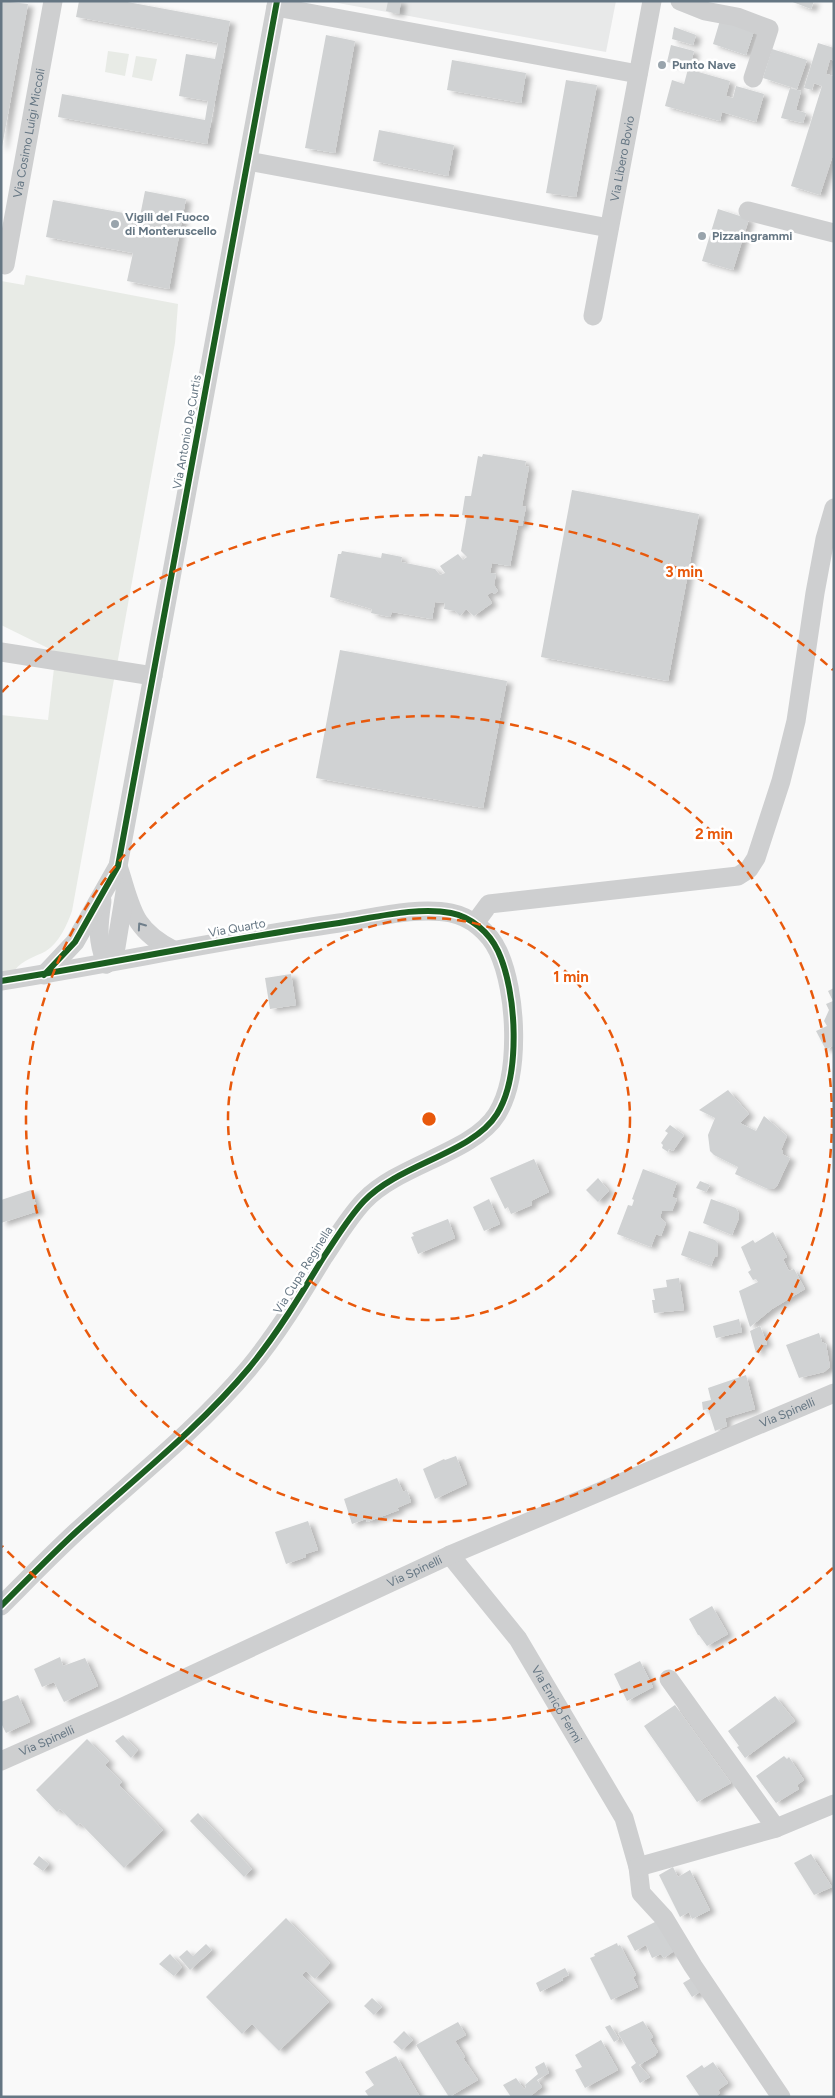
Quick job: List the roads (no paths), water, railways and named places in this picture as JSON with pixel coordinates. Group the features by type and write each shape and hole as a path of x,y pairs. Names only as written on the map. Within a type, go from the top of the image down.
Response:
{"street":[{"name":"Via Cosimo Luigi Miccoli","path":"5,265 53,1"},
{"name":"Via Libero Bovio","path":"593,316 652,1"},
{"path":"680,1 705,12 737,17 770,29 753,78"},
{"path":"276,4 638,74"},
{"name":"Via Antonio De Curtis","path":"118,866 276,4"},
{"path":"248,162 609,228"},
{"path":"748,211 834,233"},
{"path":"475,923 489,904 738,876 749,869 756,858 796,721 815,593 825,539 834,508"},
{"path":"6,655 153,676"},
{"path":"44,974 74,942 118,866"},
{"path":"118,866 139,925 154,940 173,950"},
{"path":"105,886 98,929 100,948 106,964"},
{"path":"106,964 116,947 125,888"},
{"name":"Via Quarto","path":"1,982 313,926 414,912 451,913 475,923"},
{"name":"Via Cupa Reginella","path":"1,1606 73,1535 217,1404 237,1382 278,1329 336,1238 367,1198 409,1170 482,1133 498,1113 508,1089 513,1056 511,999 508,980 498,951 492,940 475,923"},
{"name":"Via Spinelli","path":"1,1761 124,1707 450,1555 834,1393"},
{"name":"Via Enrico Fermi","path":"450,1555 523,1647 624,1818 638,1867 641,1893 664,1918 693,1966 781,2097"},
{"path":"669,1679 776,1828"},
{"path":"638,1867 776,1828 834,1804"}],"place":[{"name":"Punto Nave","path":"662,65"},
{"name":"Vigili del Fuoco di Monteruscello","path":"115,224"},
{"name":"Pizzaingrammi","path":"702,236"}]}
